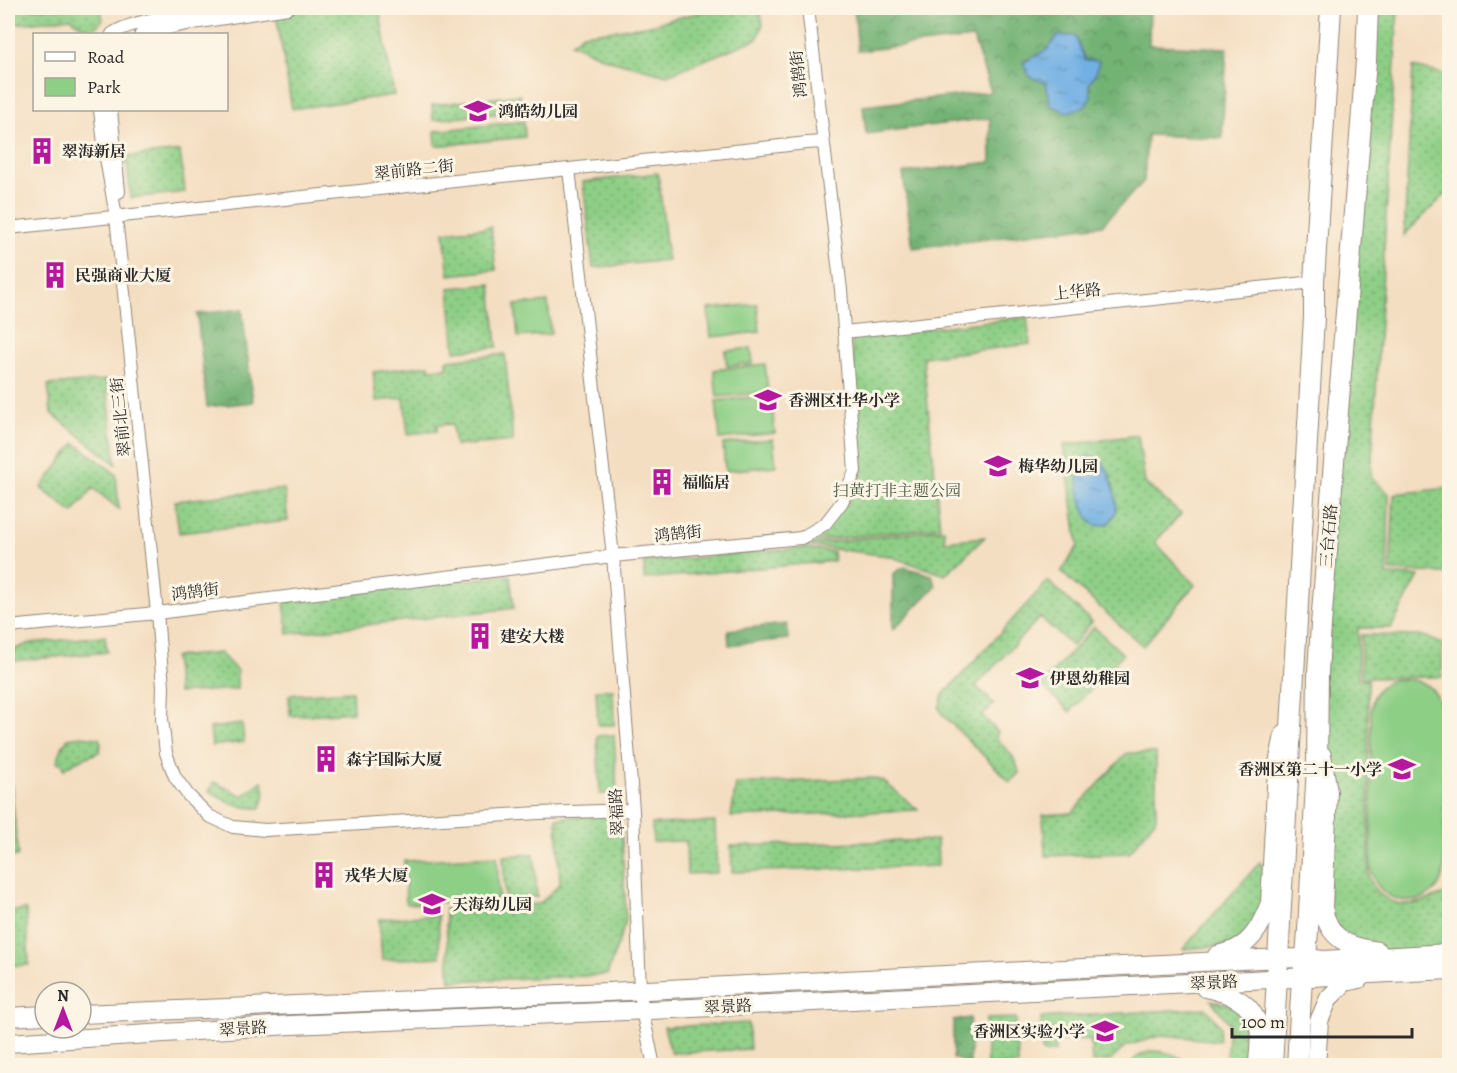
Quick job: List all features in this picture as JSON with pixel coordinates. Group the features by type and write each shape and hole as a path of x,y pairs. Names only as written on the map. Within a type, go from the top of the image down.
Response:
{"main road":[{"name":"三台石路","path":"1272,1065 1331,8"},
{"path":"1342,8 1346,61 1361,122"},
{"path":"1324,121 1346,61 1355,8"},
{"name":"三台石路","path":"1297,1065 1302,978 1306,958 1317,765 1321,625 1368,8"},
{"path":"1192,962 1237,949 1253,936 1264,920 1270,903 1277,768 1293,695"},
{"path":"1317,728 1328,792 1323,908 1331,929 1344,942 1359,948 1445,954"},
{"name":"翠景路","path":"93,1013 640,990 1277,958 1323,960 1445,954"},
{"name":"翠景路","path":"8,1043 291,1025 1449,970"},
{"path":"1316,1065 1319,1021 1329,998 1345,982 1391,973"},
{"path":"1186,984 1227,992 1249,1007 1259,1028 1258,1065"},
{"path":"8,1017 33,1016"}],"street":[{"path":"114,33 122,28 165,18 223,8"},
{"path":"146,33 186,24 288,8"},
{"name":"鸿鹄街","path":"8,627 157,613 613,556 801,538 825,524 842,502 855,471 844,332 808,8"},
{"name":"翠前北三街","path":"100,111 116,217 157,613 163,687 162,719 166,753 175,777 188,795 209,816 233,827 265,830 633,810"},
{"name":"翠前北三街","path":"111,111 119,192 116,217"},
{"name":"翠前路二街","path":"8,228 823,142"},
{"name":"翠福路","path":"569,170 613,556 633,810 640,990 654,1065"},
{"name":"上华路","path":"844,332 1314,282"}],"green space":[{"path":"8,8 101,8 103,20 90,32 71,18 8,25"},
{"path":"316,8 379,8 394,95 292,109 276,14"},
{"path":"715,8 755,8 759,10 763,24 757,39 667,75 606,59 571,43 583,34 646,26"},
{"path":"854,8 1150,8 1149,45 1227,48 1222,138 1147,135 1144,181 1102,225 913,248 903,173 991,162 990,118 866,134 863,106 991,92 973,38 858,51"},
{"path":"1369,8 1398,8 1371,477 1389,494 1387,575 1419,576 1391,628 1358,628 1358,680 1368,680 1369,877 1383,896 1396,903 1412,904 1449,894 1449,953 1381,951 1331,929 1318,728"},
{"path":"1413,67 1449,75 1449,191 1404,235"},
{"path":"520,95 522,111 433,120 432,105"},
{"path":"524,121 525,137 436,146 435,131"},
{"path":"180,151 185,192 131,198 126,157"},
{"path":"658,173 668,260 593,268 583,182"},
{"path":"491,227 496,270 449,275 444,232"},
{"path":"491,284 497,347 455,351 449,288"},
{"path":"548,302 551,334 518,337 515,305"},
{"path":"757,304 760,332 711,337 708,309"},
{"path":"242,309 253,402 207,407 197,314"},
{"name":"扫黄打非主题公园","path":"1027,317 1030,344 923,357 940,527 804,542 848,502 862,472 851,337"},
{"path":"751,348 753,363 727,366 725,351"},
{"path":"505,354 513,441 455,446 452,424 437,425 437,431 408,434 404,398 376,401 373,372 429,365 429,369 447,368 447,360"},
{"path":"765,364 768,392 717,397 714,370"},
{"path":"106,380 116,464 51,413 48,385"},
{"path":"771,395 775,433 720,439 716,401"},
{"path":"1138,435 1145,483 1181,514 1155,542 1195,585 1143,646 1061,572 1078,546 1064,445"},
{"path":"773,439 776,466 725,471 723,444"},
{"path":"75,443 116,474 119,509 93,488 73,513 41,488"},
{"path":"1449,488 1449,574 1390,571 1394,494"},
{"path":"284,489 288,521 179,533 175,501"},
{"path":"944,529 945,541 985,537 945,575 889,556 803,545"},
{"path":"803,548 833,552 834,561 644,579 644,562"},
{"path":"904,567 932,575 936,586 893,630 893,574"},
{"path":"510,575 514,608 288,634 284,601"},
{"path":"1048,581 1092,622 1072,646 1040,617 976,686 994,704 982,716 998,732 996,736 1017,765 1019,773 1010,782 942,714 939,708 943,695"},
{"path":"787,624 789,639 729,645 728,630"},
{"path":"1094,627 1123,654 1070,712 1041,685"},
{"path":"1361,635 1424,636 1442,644 1442,677 1361,678"},
{"path":"105,636 107,652 14,661 13,650 30,643"},
{"path":"220,653 237,671 237,689 178,693 174,657"},
{"path":"1393,680 1412,680 1426,685 1437,696 1443,714 1444,870 1436,889 1425,897 1405,901 1395,899 1379,887 1371,868 1371,711 1374,696 1379,688"},
{"path":"596,690 613,690 614,725 598,725"},
{"path":"352,691 353,712 290,716 289,695"},
{"path":"242,724 244,742 212,746 210,728"},
{"path":"614,735 617,793 600,794 597,736"},
{"path":"81,736 99,738 100,751 64,769 63,764 57,762 63,745 68,738"},
{"path":"1127,753 1156,753 1156,819 1129,853 1045,856 1043,815 1072,813"},
{"path":"10,772 18,856 8,857 8,773"},
{"path":"873,778 883,781 918,810 731,817 736,784"},
{"path":"262,781 264,795 260,808 233,804 209,791 214,782 243,796"},
{"path":"621,814 626,921 607,975 450,981 445,909 539,904 560,884 557,818"},
{"path":"715,822 717,873 687,874 686,841 653,842 652,824"},
{"path":"937,840 938,866 732,872 731,846"},
{"path":"534,854 537,897 505,898 503,856"},
{"path":"497,856 499,899 406,904 404,861"},
{"path":"1260,862 1266,873 1264,902 1247,933 1230,945 1183,949"},
{"path":"26,910 29,965 8,966 8,911"},
{"path":"438,915 440,957 382,960 379,919"},
{"path":"1211,1000 1240,1008 1254,1032 1253,1065 1226,1065 1229,1023"},
{"path":"1206,1008 1220,1026 1219,1041 1163,1035 1126,1046 1110,1061 1092,1062 1090,1039 1055,1041 1055,1052 1042,1052 1041,1018"},
{"path":"970,1018 970,1064 953,1058 953,1021"},
{"path":"1016,1018 1018,1065 987,1065 986,1019"},
{"path":"748,1023 750,1049 671,1053 664,1027"},
{"path":"1150,1051 1171,1054 1181,1058 1189,1065 1128,1065 1137,1057"}],"water":[{"path":"1057,36 1075,36 1085,60 1099,61 1096,73 1089,84 1091,96 1085,107 1068,112 1051,106 1046,83 1030,77 1023,63 1048,49"},
{"path":"1087,456 1101,460 1113,484 1116,511 1108,524 1096,526 1083,507 1078,481 1078,465"}],"place":[{"name":"鸿皓幼儿园","path":"478,111"},
{"name":"翠海新居","path":"42,151"},
{"name":"民强商业大厦","path":"55,275"},
{"name":"香洲区壮华小学","path":"768,400"},
{"name":"梅华幼儿园","path":"998,466"},
{"name":"福临居","path":"662,482"},
{"name":"建安大楼","path":"480,636"},
{"name":"伊恩幼稚园","path":"1030,678"},
{"name":"森宇国际大厦","path":"326,759"},
{"name":"香洲区第二十一小学","path":"1402,769"},
{"name":"戎华大厦","path":"324,875"},
{"name":"天海幼儿园","path":"432,904"},
{"name":"香洲区实验小学","path":"1105,1031"}]}
